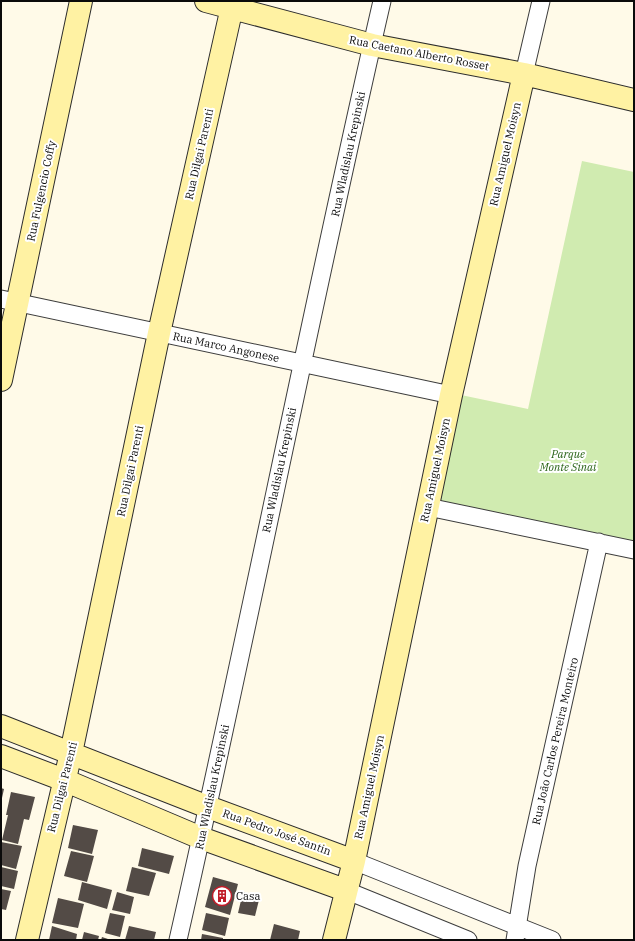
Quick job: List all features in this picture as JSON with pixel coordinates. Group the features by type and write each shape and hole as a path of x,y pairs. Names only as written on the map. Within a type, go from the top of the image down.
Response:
{"street":[{"name":"Rua Fulgencio Coffy","path":"1,380 9,301 81,1"},
{"name":"Rua Caetano Alberto Rosset","path":"206,1 232,4 372,45 524,74 634,100"},
{"name":"Rua Wladislau Krepinski","path":"178,940 208,807 301,362 382,1"},
{"name":"Rua Amiguel Moisyn","path":"334,940 345,890 354,861 451,395 541,1"},
{"name":"Rua Dilgai Parenti","path":"26,940 71,753 159,333 232,4"},
{"name":"Rua Marco Angonese","path":"9,301 451,395"},
{"path":"428,507 634,550"},
{"name":"Rua João Carlos Pereira Monteiro","path":"516,933 527,866 599,542"},
{"name":"Rua Pedro José Santin","path":"1,726 208,807 354,861 516,933 552,940"},
{"path":"1,756 64,780 201,838 345,890 468,940"}],"green space":[{"name":"Parque Monte Sinai","path":"582,161 634,172 634,542 438,500 461,395 528,409"}],"building":[{"path":"1,788 4,789 2,798 1,798"},
{"path":"11,792 35,797 29,820 24,819 18,844 2,840 8,815 6,815"},
{"path":"73,825 98,830 92,854 68,848"},
{"path":"1,842 22,846 16,869 1,865"},
{"path":"142,848 174,856 169,874 138,866"},
{"path":"71,851 94,856 87,882 64,876"},
{"path":"1,867 18,871 14,889 1,886"},
{"path":"132,867 156,873 149,896 126,891"},
{"name":"Casa","path":"213,877 238,884 230,915 205,907"},
{"path":"82,882 112,890 107,909 78,900"},
{"path":"1,889 11,891 6,910 1,909"},
{"path":"117,892 134,897 130,914 112,910"},
{"name":"Casa","path":"243,892 260,896 255,916 238,913"},
{"path":"58,898 84,904 78,928 52,923"},
{"path":"110,913 125,916 120,937 105,933"},
{"name":"Casa","path":"206,913 229,918 225,936 202,930"},
{"name":"Casa","path":"274,924 300,931 298,940 270,940"},
{"path":"52,926 77,934 76,940 49,940"},
{"path":"129,926 156,932 154,940 125,940"},
{"path":"84,932 99,936 98,940 82,940"},
{"path":"202,934 223,938 223,940 201,940"},
{"path":"102,937 111,940 101,940"}],"place":[{"name":"Casa","path":"222,896"}]}
